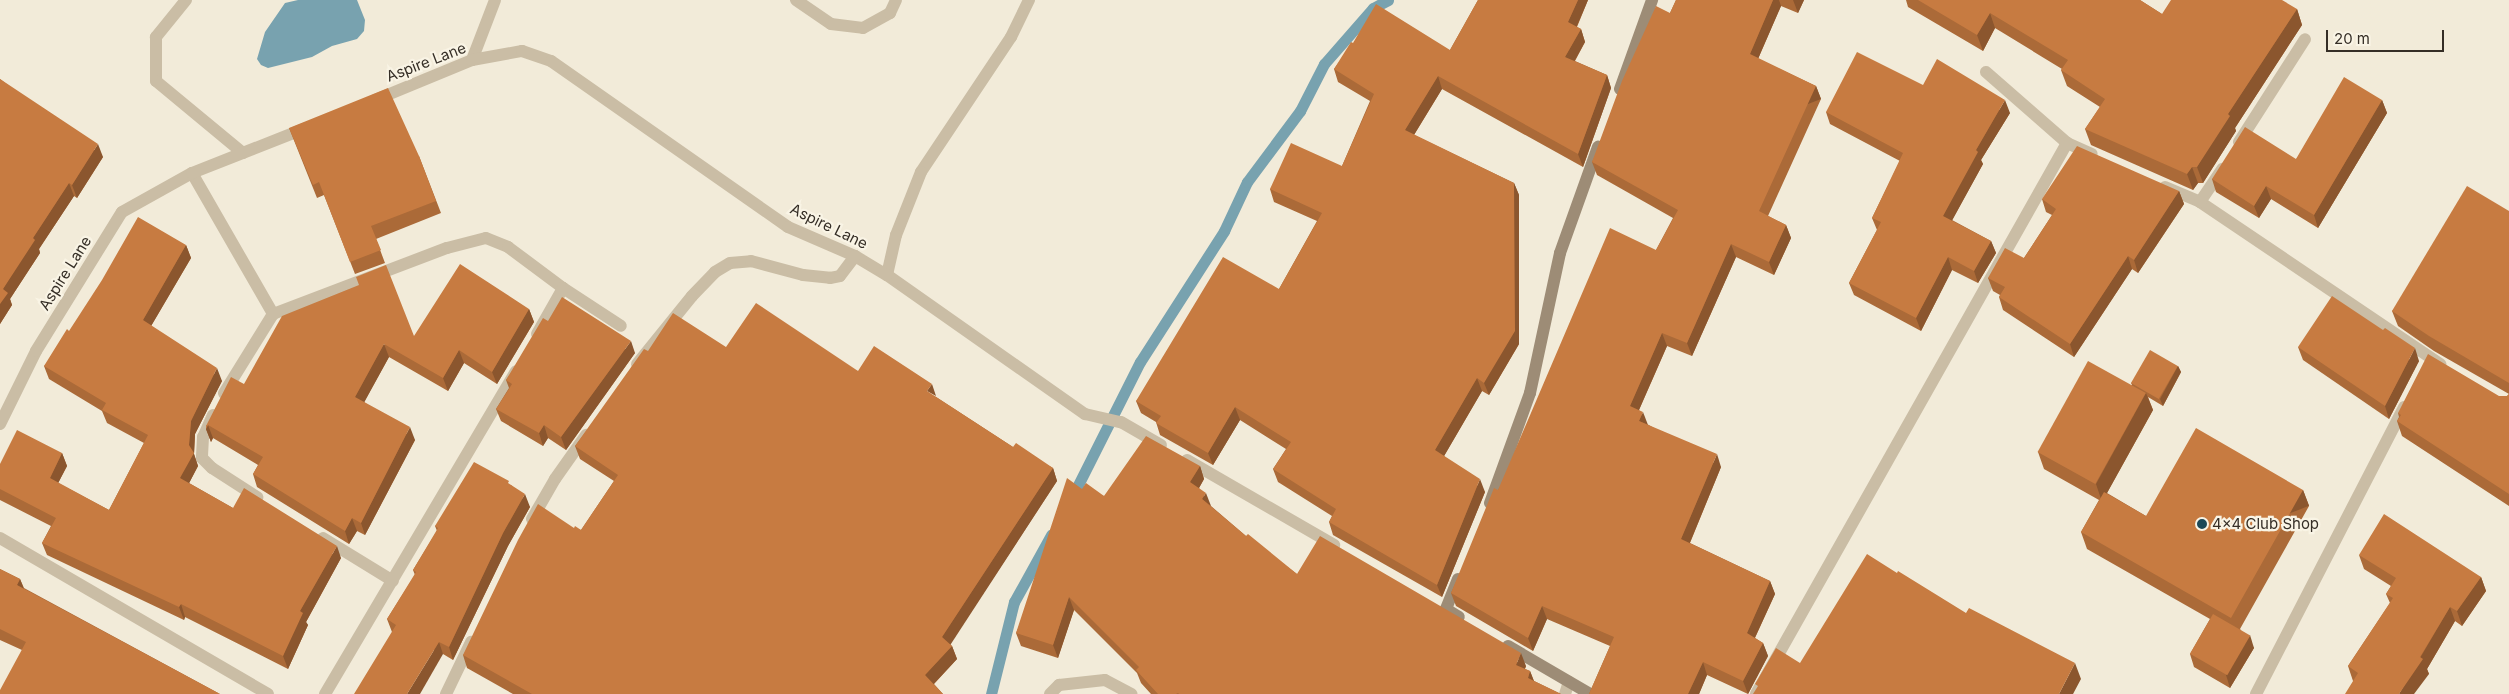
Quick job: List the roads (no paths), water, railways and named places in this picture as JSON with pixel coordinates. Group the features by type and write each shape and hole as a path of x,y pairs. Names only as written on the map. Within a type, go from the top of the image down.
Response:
{"street":[{"path":"186,0 156,37 156,81 243,153"},
{"path":"472,60 495,0"},
{"path":"796,0 831,24 863,28 890,13 896,0"},
{"path":"887,275 896,235 921,172 1011,37 1029,0"},
{"path":"1616,98 1652,0"},
{"path":"2200,202 2305,39"},
{"name":"Aspire Lane","path":"364,104 472,60 522,51 551,61 788,227 855,256 887,275 1084,414 1121,422 1343,550"},
{"path":"1986,72 2067,143 2103,159"},
{"name":"Aspire Lane","path":"0,424 36,351 122,212 192,173 320,122"},
{"path":"1485,515 1530,393 1560,253 1603,134"},
{"path":"1756,694 2067,143"},
{"path":"192,173 273,314"},
{"path":"2156,183 2200,202 2427,363 2453,372"},
{"path":"267,503 212,468 202,458 203,437 219,401 273,314 447,248 486,238 508,247 563,288 621,326"},
{"path":"629,376 692,296 715,272 730,263 751,261 803,275 830,278 840,276 855,256"},
{"path":"325,694 393,581 563,288"},
{"path":"2256,694 2411,394"},
{"path":"524,534 555,478 596,422"},
{"path":"309,529 393,581"},
{"path":"0,538 268,694"},
{"path":"1464,566 1441,606 1470,624"},
{"path":"446,694 474,634"},
{"path":"1495,638 1567,688 1590,694"},
{"path":"1050,694 1059,686 1105,680 1131,694"}],"water":[{"path":"298,0 357,0 365,20 364,31 357,39 332,46 312,57 268,68 261,65 257,59 265,32 285,3"}],"waterway":[{"path":"1071,499 1140,362 1224,231 1247,182 1300,111 1324,64 1373,8 1388,0"},
{"path":"991,694 1014,602 1051,535"}],"place":[{"name":"4x4 Club Shop","path":"2202,524"}]}
